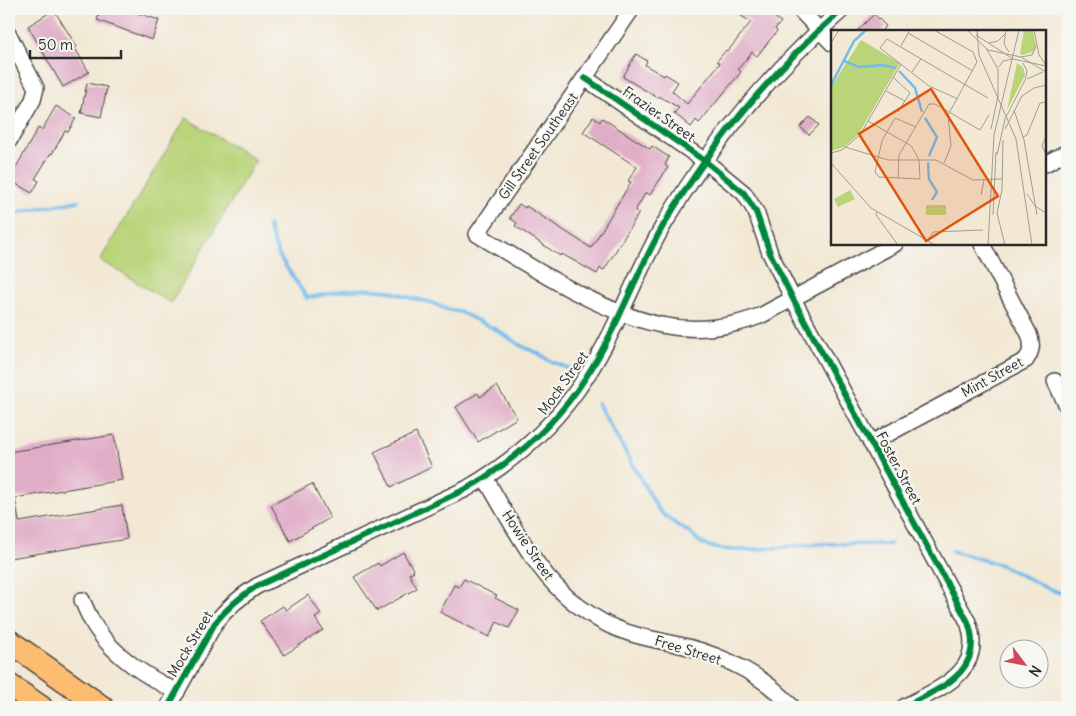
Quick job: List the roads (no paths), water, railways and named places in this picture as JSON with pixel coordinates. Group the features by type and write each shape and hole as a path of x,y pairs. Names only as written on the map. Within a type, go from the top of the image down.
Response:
{"highway":[{"path":"9,641 102,707"},
{"path":"9,685 41,707"}],"street":[{"name":"Gill Street Southeast","path":"620,312 540,272 477,234 632,9"},
{"path":"799,9 831,42"},
{"name":"Mock Street","path":"168,707 215,623 225,611 246,593 257,586 466,489 485,478 542,432 563,409 587,377 602,350 640,269 664,225 705,161 761,90 818,30 843,9"},
{"path":"9,35 36,88 33,100 9,141"},
{"name":"Frazier Street","path":"585,78 705,161 744,193 756,212 770,253 793,299"},
{"path":"1046,163 1067,152"},
{"path":"620,312 662,326 705,328 746,322 893,245"},
{"name":"Mint Street","path":"871,443 1026,360 1030,353 1032,343 1029,334 983,245"},
{"name":"Foster Street","path":"793,299 968,622 973,638 971,653 966,667 950,683 904,707"},
{"path":"1055,381 1067,406"},
{"name":"Howie Street","path":"485,478 538,564 564,594 577,605"},
{"path":"82,600 95,627 110,644 142,673 176,692"},
{"name":"Free Street","path":"577,605 603,622 623,631 691,648 722,659 753,674 792,707"}],"waterway":[{"path":"9,214 78,201"},
{"path":"268,226 279,256 307,298 342,291 365,289 389,291 460,312 497,330 523,347 568,368"},
{"path":"598,404 658,509 700,542 711,547 742,550 821,544 890,544"},
{"path":"952,551 1001,565 1049,589 1067,595"}]}
